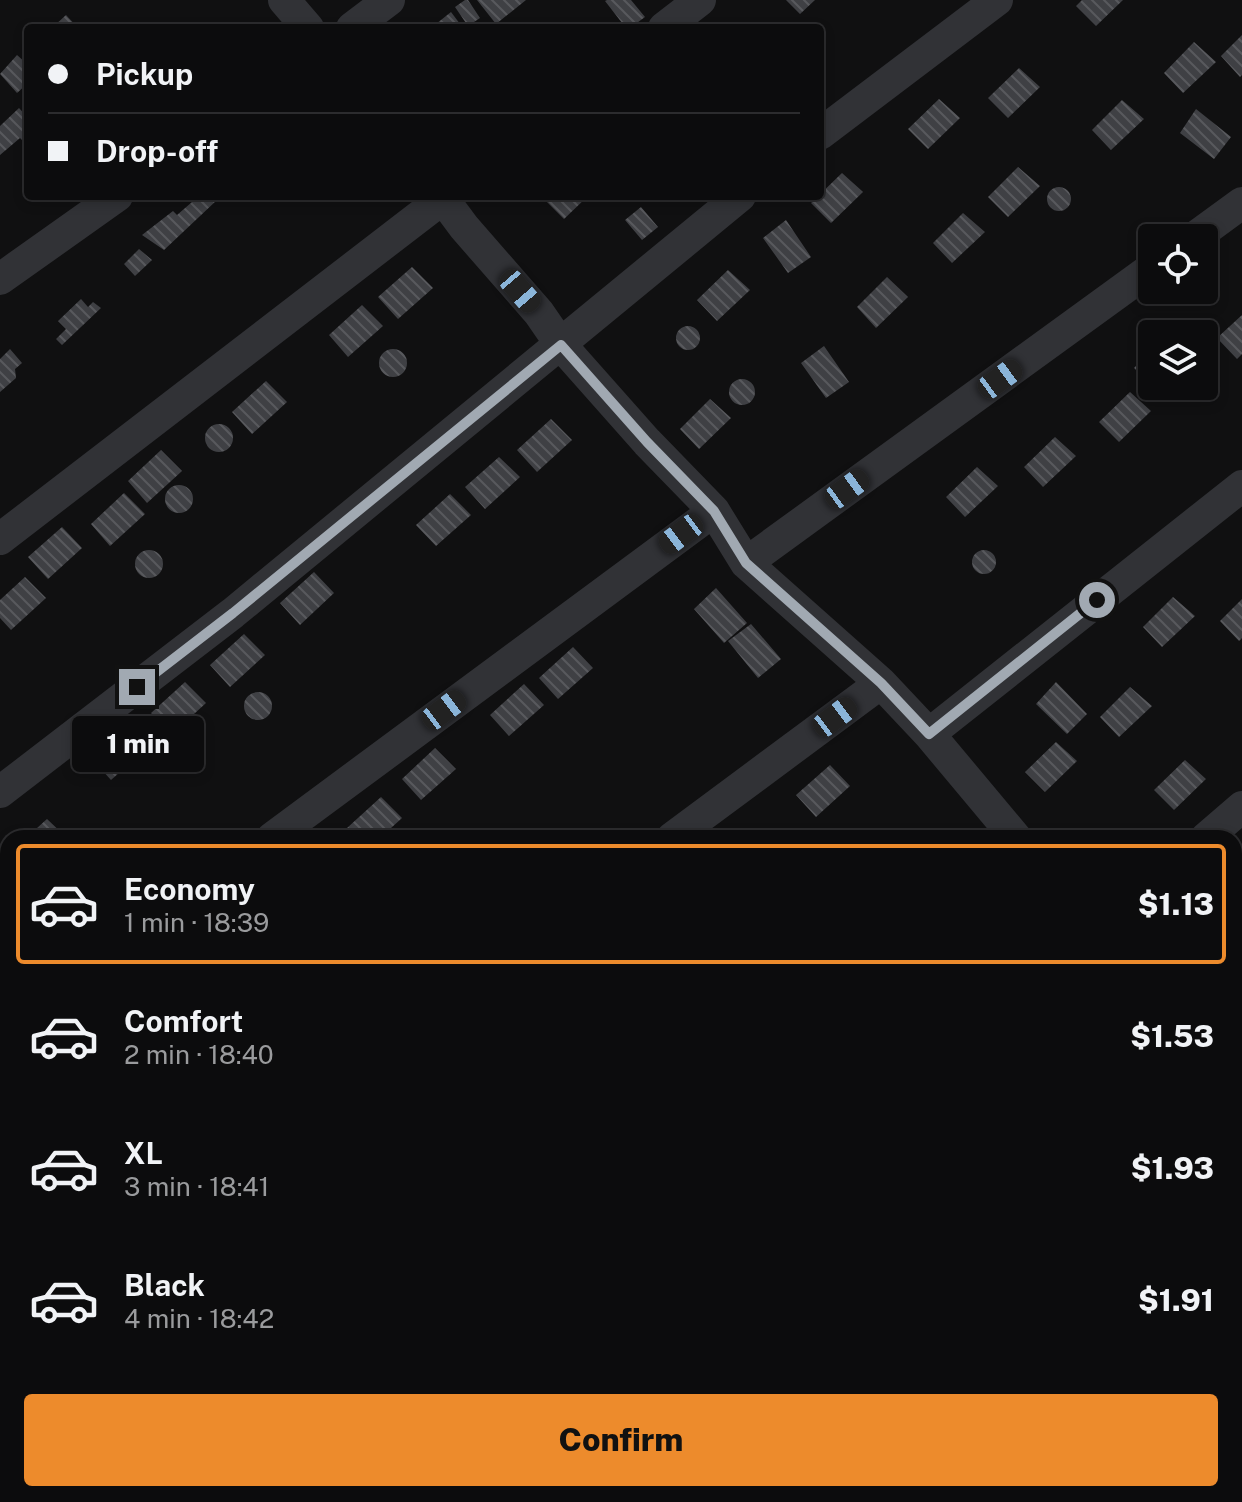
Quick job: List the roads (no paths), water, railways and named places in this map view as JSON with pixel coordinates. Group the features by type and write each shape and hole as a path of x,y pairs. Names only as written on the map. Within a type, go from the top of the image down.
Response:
{"street":[{"path":"284,0 305,24"},
{"path":"357,24 389,0"},
{"path":"669,24 700,0"},
{"path":"824,131 997,0"},
{"path":"0,279 111,200"},
{"path":"0,539 439,200"},
{"path":"445,200 464,227 539,313 561,345 647,442 714,511 746,563 881,683 929,734 1009,830"},
{"path":"0,792 233,613 735,200"},
{"path":"1213,224 1242,203"},
{"path":"746,563 1138,278"},
{"path":"929,734 1242,486"},
{"path":"283,830 714,511"},
{"path":"683,830 881,683"},
{"path":"1215,830 1242,807"}]}
